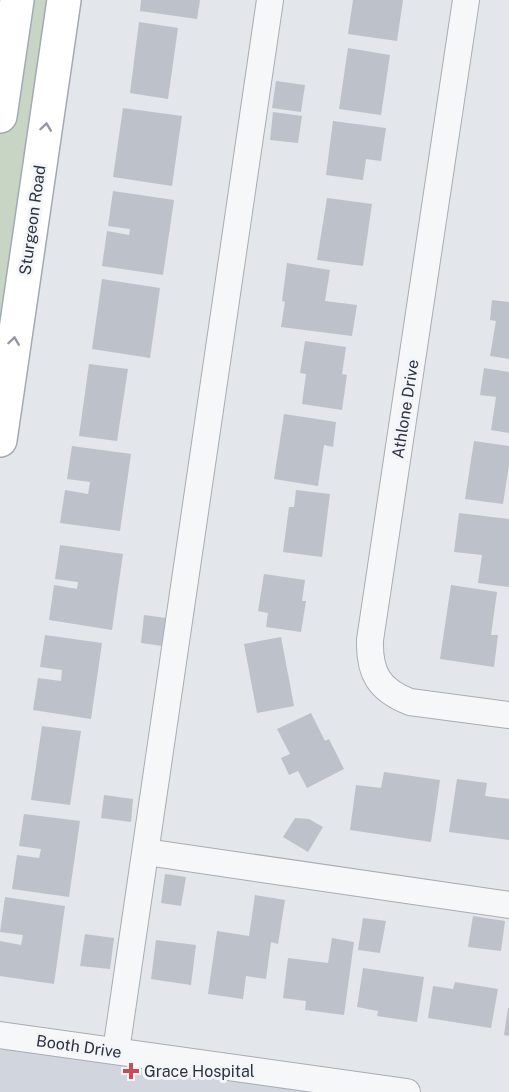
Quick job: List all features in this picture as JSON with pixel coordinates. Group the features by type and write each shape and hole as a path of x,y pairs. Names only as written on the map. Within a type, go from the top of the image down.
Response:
{"main road":[{"path":"0,116 17,0"},
{"name":"Sturgeon Road","path":"0,440 64,0"}],"street":[{"path":"116,1051 270,0"},
{"name":"Athlone Drive","path":"466,0 370,653 375,676 399,698 410,702 509,715"},
{"path":"146,852 509,905"},
{"name":"Booth Drive","path":"0,1035 407,1092"}],"shaded area":[{"name":"Grace Hospital","path":"0,1035 407,1092 0,1092"}],"green space":[{"path":"0,0 64,0 0,440"}],"building":[{"path":"141,0 200,0 197,19 140,11"},
{"path":"353,0 403,0 397,41 348,34"},
{"path":"139,22 178,28 168,99 130,93"},
{"path":"348,48 390,55 381,115 339,109"},
{"path":"276,81 305,85 301,112 272,108"},
{"path":"123,108 182,116 172,186 113,177"},
{"path":"273,112 302,116 298,143 270,140"},
{"path":"333,121 386,128 381,161 366,159 363,180 326,175"},
{"path":"113,191 174,200 163,275 102,266 107,231 129,235 130,229 108,226"},
{"path":"327,198 372,204 363,266 317,260"},
{"path":"287,263 330,270 325,301 357,305 352,336 281,327"},
{"path":"102,279 160,288 150,358 92,349"},
{"path":"492,300 509,302 509,359 490,356 496,321 490,320"},
{"path":"305,341 346,347 342,374 347,375 342,410 302,404 306,374 300,373"},
{"path":"89,364 128,369 117,441 79,436"},
{"path":"484,368 509,372 509,433 491,430 496,397 480,395"},
{"path":"284,414 336,422 333,447 324,445 318,486 274,479"},
{"path":"474,441 509,446 509,465 503,504 465,499"},
{"path":"72,446 131,454 120,531 60,523 65,490 88,494 90,482 67,479"},
{"path":"296,490 330,494 322,557 283,552 289,507 294,507"},
{"path":"459,513 509,519 509,587 478,583 482,555 454,552"},
{"path":"60,545 123,554 112,630 49,620 54,585 77,589 78,582 55,579"},
{"path":"264,574 305,580 302,601 306,601 301,632 266,627 268,613 258,611"},
{"path":"451,585 497,592 491,635 498,635 494,667 440,659"},
{"path":"144,615 166,618 163,646 141,643"},
{"path":"45,635 102,643 91,719 33,710 38,678 61,681 62,670 40,667"},
{"path":"281,637 294,706 257,713 244,644"},
{"path":"311,713 325,741 329,739 344,769 307,788 298,771 289,775 281,758 290,754 277,729"},
{"path":"42,726 81,731 70,805 31,800"},
{"path":"384,772 440,780 431,842 350,830 356,785 381,788"},
{"path":"457,779 487,783 485,796 509,799 509,840 449,832"},
{"path":"104,795 133,799 131,822 101,818"},
{"path":"24,814 80,821 69,897 12,889 17,855 39,858 41,849 19,846"},
{"path":"295,818 309,819 323,827 308,852 283,837"},
{"path":"165,874 186,877 181,906 161,903"},
{"path":"255,895 285,900 278,944 271,942 266,979 246,976 243,999 208,994 217,931 249,936"},
{"path":"5,897 65,906 54,984 0,976 0,941 21,945 23,935 0,932"},
{"path":"473,916 505,921 501,951 468,947"},
{"path":"363,918 386,921 380,953 358,950"},
{"path":"85,934 114,938 110,969 80,966"},
{"path":"332,938 354,942 344,1015 305,1010 306,1001 283,998 288,958 328,963"},
{"path":"156,940 196,945 191,985 151,979"},
{"path":"363,968 424,977 417,1022 377,1016 378,1011 357,1007"},
{"path":"455,982 498,989 491,1028 428,1018 433,986 453,989"},
{"path":"509,1008 509,1036 504,1035"}],"place":[{"name":"Grace Hospital","path":"131,1071"}]}
